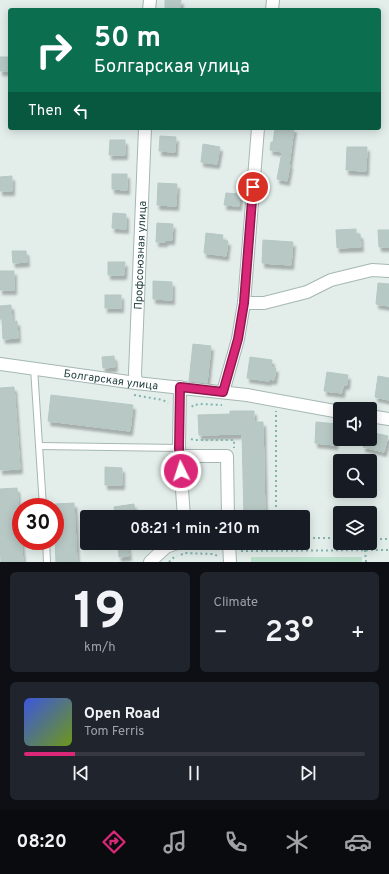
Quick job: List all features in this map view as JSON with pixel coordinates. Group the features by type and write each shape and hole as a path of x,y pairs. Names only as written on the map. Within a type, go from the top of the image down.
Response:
{"street":[{"name":"Профсоюзная улица","path":"136,383 135,373 145,130"},
{"path":"223,392 238,339 244,303 258,130"},
{"path":"244,303 264,303 307,292 331,280 372,270 389,271"},
{"name":"Болгарская улица","path":"0,364 136,383 247,395 274,407 333,411"},
{"path":"180,387 180,452 184,510"},
{"path":"377,417 389,419"},
{"path":"180,452 228,456 228,510"},
{"path":"150,562 163,550"}],"lane":[{"path":"34,368 42,498"},
{"path":"39,446 180,452"},
{"path":"46,550 47,562"}],"path":[{"path":"191,409 193,405 202,404 228,405"},
{"path":"274,407 276,510"},
{"path":"189,438 194,440 234,440 234,448"},
{"path":"310,538 333,538"},
{"path":"377,539 389,539"},
{"path":"169,562 173,558 184,553 213,554 365,550 366,562"},
{"path":"377,550 389,550"}],"green space":[{"path":"251,557 362,557 362,562 251,562"}],"building":[{"path":"165,0 181,0 180,8 165,8"},
{"path":"0,57 8,57 8,71 0,71"},
{"path":"275,130 294,130 287,181 277,179 282,152 270,150 271,142 273,142"},
{"path":"160,136 176,137 175,152 159,151"},
{"path":"110,140 125,140 125,155 109,155"},
{"path":"203,144 220,147 217,164 201,162"},
{"path":"347,147 367,147 366,171 346,170"},
{"path":"112,174 127,174 127,190 112,189"},
{"path":"12,176 12,191 0,191 0,177"},
{"path":"158,183 177,184 176,206 157,205"},
{"path":"226,193 240,194 239,206 224,205"},
{"path":"113,213 126,214 126,229 112,228"},
{"path":"157,223 173,224 172,240 156,242"},
{"path":"356,229 356,234 360,234 361,247 337,248 336,230"},
{"path":"378,230 389,230 389,247 379,247"},
{"path":"206,233 223,235 222,240 228,241 226,256 204,253"},
{"path":"263,240 293,242 291,265 262,263"},
{"path":"12,251 26,251 27,262 13,263"},
{"path":"108,262 125,262 124,275 108,275"},
{"path":"0,271 14,271 14,290 0,290"},
{"path":"153,281 172,282 172,300 153,299"},
{"path":"378,283 389,284 389,306 376,304"},
{"path":"105,295 121,295 121,308 105,308"},
{"path":"11,305 12,322 17,321 18,338 3,339 0,306"},
{"path":"193,344 211,346 207,383 189,381"},
{"path":"114,356 115,367 103,368 102,357"},
{"path":"250,357 272,360 271,367 276,368 274,380 269,379 269,381 247,378"},
{"path":"327,372 348,375 347,385 343,385 342,393 324,391"},
{"path":"378,376 389,378 389,400 375,397"},
{"path":"14,387 20,469 0,470 0,388"},
{"path":"51,395 133,405 130,431 48,421"},
{"path":"230,411 254,411 254,422 263,422 265,510 244,510 242,434 199,435 198,415 230,414"},
{"path":"316,422 333,424 333,445 315,443"},
{"path":"377,434 388,436 384,452 363,447 377,446"},
{"path":"105,467 122,468 122,485 105,485"},
{"path":"17,488 18,498 12,498 12,550 22,550 23,562 1,562 0,489"},
{"path":"74,503 77,562 56,562 55,550 64,550 64,504"},
{"path":"134,504 134,510 114,510 114,507"},
{"path":"118,550 128,550 129,556 119,557"}],"route":[{"path":"181,471 179,448 180,387 223,392 238,339 244,303 253,187"}]}
